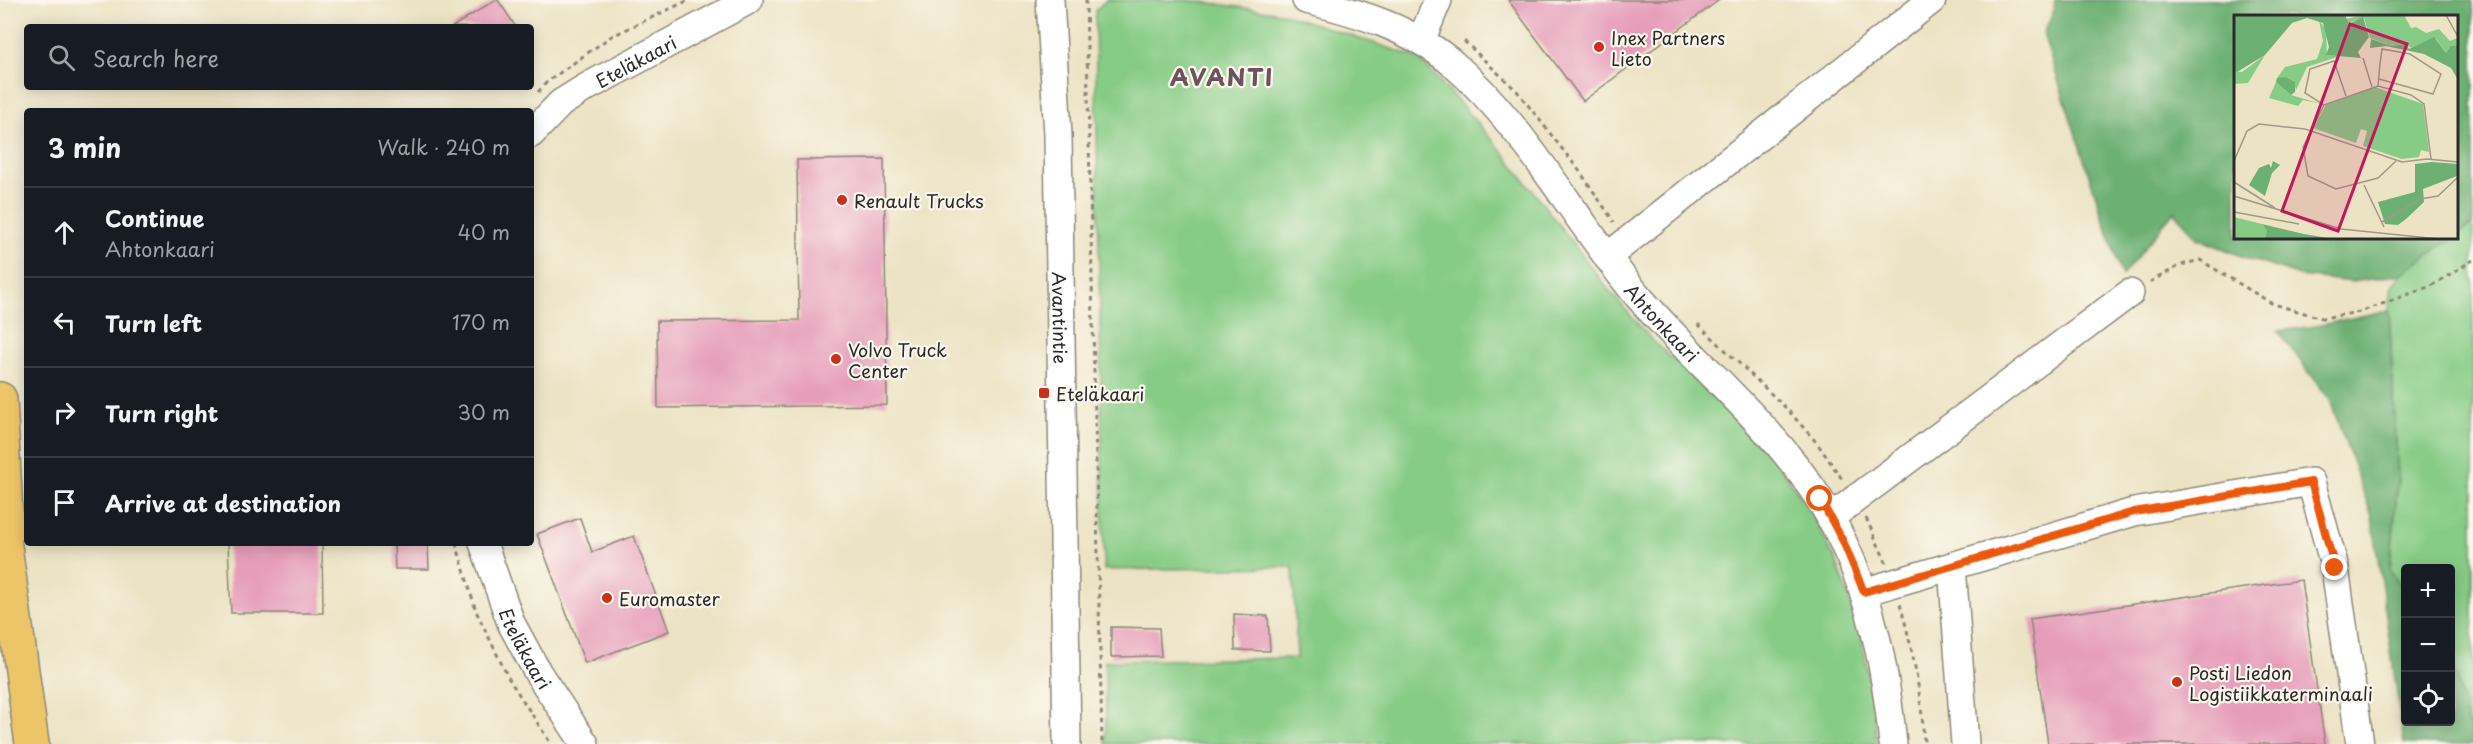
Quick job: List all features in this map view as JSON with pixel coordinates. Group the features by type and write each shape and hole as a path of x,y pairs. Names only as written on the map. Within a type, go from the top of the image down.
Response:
{"highway":[{"path":"0,399 10,590"},
{"path":"0,509 32,744"}],"street":[{"name":"Eteläkaari","path":"534,131 561,104 585,88 749,0"},
{"name":"Avantintie","path":"1050,0 1058,135 1067,744"},
{"name":"Ahtonkaari","path":"1306,0 1394,27 1421,41 1449,61 1480,89 1508,122 1607,257 1638,295 1796,464 1843,541 1864,592 1887,682 1893,744"},
{"path":"1421,41 1438,0"},
{"path":"1607,257 1932,0"},
{"path":"1830,518 2130,293"},
{"path":"1864,592 2134,512 2311,482 2335,568 2360,744"},
{"name":"Eteläkaari","path":"484,546 511,623 538,673 585,744"},
{"path":"1952,566 1965,744"}],"path":[{"path":"534,96 547,82 610,38 689,0"},
{"path":"1086,0 1102,744"},
{"path":"2130,293 2181,265 2200,260 2273,304 2322,318 2360,312 2431,286 2473,260"}],"green space":[{"path":"1106,0 1188,0 1282,13 1419,58 1503,152 1608,289 1651,339 1734,417 1774,459 1807,505 1836,560 1861,631 1877,744 1106,744 1105,661 1297,658 1293,567 1104,570 1095,11"},
{"path":"2055,0 2471,0 2473,3 2473,224 2458,234 2458,15 2234,15 2234,238 2453,238 2401,274 2353,282 2300,276 2249,259 2197,238 2174,211 2122,276 2043,34 2053,13"},
{"path":"2473,224 2473,730 2468,724 2455,672 2455,564 2401,564 2401,586 2390,570 2398,479 2389,310 2392,286 2401,274 2453,238 2458,238 2458,234"},
{"path":"2389,310 2398,479 2390,570 2401,586 2401,723 2372,516 2330,400 2278,331 2316,326"},
{"path":"2455,672 2468,724 2473,730 2473,744 2404,744 2401,726 2455,726"}],"building":[{"path":"498,0 514,24 457,24"},
{"name":"Inex Partners Lieto","path":"1508,0 1719,0 1583,101"},
{"path":"884,159 887,405 658,408 657,321 799,320 797,160"},
{"path":"580,518 592,552 634,536 669,631 585,663 537,534"},
{"path":"228,546 322,546 323,613 231,613"},
{"path":"394,546 428,546 429,569 395,569"},
{"name":"Posti Liedon Logistiikkaterminaali","path":"2301,580 2325,744 2048,744 2030,619"},
{"path":"1234,614 1268,616 1270,651 1235,650"},
{"path":"1111,627 1159,628 1161,656 1111,657"}],"place":[{"name":"Inex Partners Lieto","path":"1599,47"},
{"name":"Renault Trucks","path":"842,200"},
{"name":"Volvo Truck Center","path":"836,359"},
{"name":"Eteläkaari","path":"1044,393"},
{"name":"Euromaster","path":"607,598"},
{"name":"Posti Liedon Logistiikkaterminaali","path":"2177,682"}],"district":[{"name":"AVANTI","path":"1222,76"}],"route":[{"path":"1820,499 1843,541 1864,592 2134,512 2311,482 2335,568"}]}
